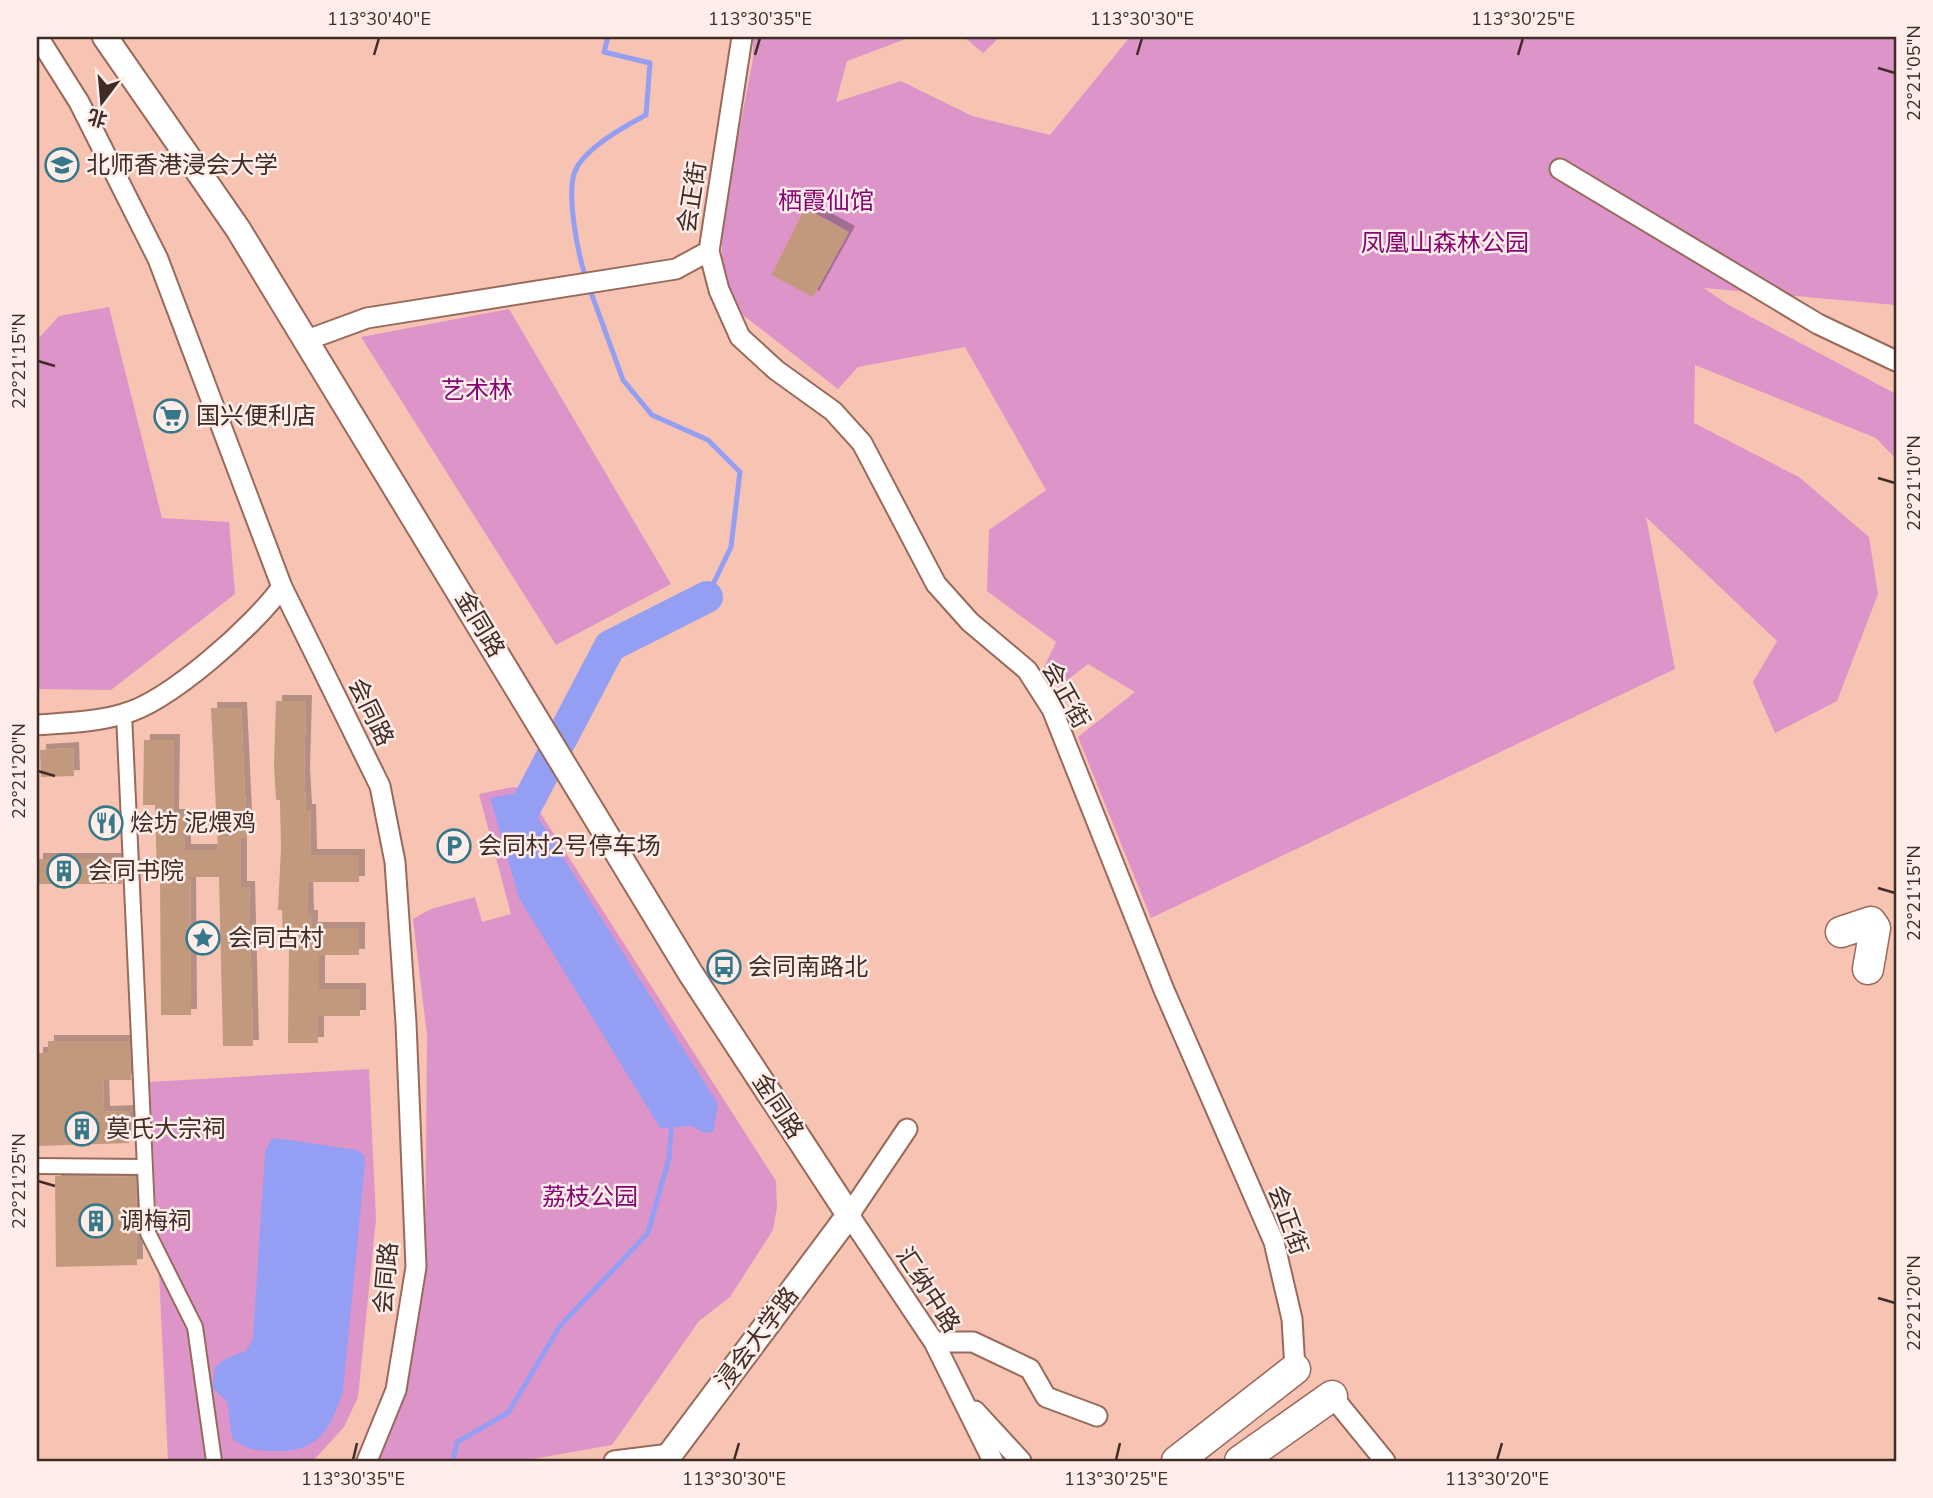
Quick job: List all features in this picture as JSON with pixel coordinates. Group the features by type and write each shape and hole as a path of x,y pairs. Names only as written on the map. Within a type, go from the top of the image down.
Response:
{"main road":[{"path":"1841,932 1871,922 1875,928 1868,969"},
{"path":"1179,1460 1295,1369"},
{"path":"1240,1461 1332,1396"}],"street":[{"name":"会同路","path":"38,37 79,102 158,259 282,587 380,786 395,862 406,1023 416,1267 396,1390 367,1461"},
{"name":"金同路","path":"105,37 238,229 691,975 849,1215"},
{"name":"会正街","path":"743,37 709,251 719,290 740,337 776,370 833,411 862,443 936,584 970,622 1027,670 1052,709 1164,990 1274,1242 1292,1319 1295,1369"},
{"path":"1560,169 1818,324 1896,361"},
{"path":"307,340 367,318 676,269 709,251"},
{"path":"37,725 124,714 173,688 265,611 282,587"},
{"path":"124,714 148,1233 195,1327 214,1461"},
{"path":"849,1215 907,1129"},
{"path":"37,1166 145,1167"},
{"name":"汇纳中路","path":"849,1215 934,1342 993,1461"},
{"name":"浸会大学路","path":"667,1457 849,1215"},
{"path":"934,1342 973,1342 1030,1369 1046,1397 1097,1416"},
{"name":"汇纳中路","path":"960,1395 1021,1461"},
{"path":"1332,1396 1385,1461"},
{"path":"614,1461 667,1457"}],"green space":[{"path":"753,37 911,37 847,61 836,102 901,81 972,116 1050,135 1130,37 1896,37 1896,305 1704,288 1727,304 1896,394 1896,459 1876,438 1695,365 1694,423 1799,477 1869,537 1878,594 1837,701 1775,733 1753,682 1777,641 1646,517 1675,669 1151,918 1078,737 1135,692 1088,664 1061,685 1044,667 1056,642 987,591 989,530 1046,490 965,347 858,367 838,389 743,315 723,274 721,227 753,59"},
{"path":"964,37 1000,37 983,53"},
{"path":"109,307 162,518 229,522 235,594 111,690 37,689 37,340 59,316"},
{"name":"艺术林","path":"509,309 671,584 556,645 361,337"},
{"name":"荔枝公园","path":"513,787 525,789 776,1181 777,1207 773,1230 730,1297 699,1321 612,1445 521,1461 376,1461 425,1270 427,1035 413,919 431,909 475,897 482,922 511,914 479,794"},
{"path":"369,1069 376,1219 358,1397 344,1427 313,1461 168,1461 150,1082"}],"water":[{"path":"522,792 718,1104 713,1132 704,1133 692,1126 660,1128 519,898 490,798"},
{"path":"275,1138 357,1150 364,1155 365,1164 343,1391 333,1418 320,1437 311,1444 287,1451 251,1449 232,1438 227,1401 212,1388 215,1367 227,1358 246,1351 253,1338 265,1152 270,1141"}],"building":[{"path":"805,208 849,232 813,297 771,275"},
{"path":"276,701 306,701 304,773 306,810 310,810 311,855 359,855 359,882 307,882 308,916 312,916 312,928 359,928 359,955 319,955 319,989 360,989 360,1016 318,1016 318,1043 288,1043 289,943 283,943 282,910 278,910 281,848 280,800 276,800 274,765"},
{"path":"211,708 241,708 247,838 241,838 241,887 249,887 253,1046 223,1046 219,877 190,877 191,1015 161,1015 160,877 157,877 155,805 143,805 144,740 174,740 173,815 185,815 185,850 218,850"},
{"path":"73,748 74,776 41,777 40,750"},
{"path":"37,859 121,859 122,884 37,884"},
{"path":"48,1041 130,1041 131,1080 103,1080 104,1112 128,1111 129,1143 37,1146 37,1053 48,1053"},
{"name":"调梅祠","path":"55,1176 136,1177 137,1265 56,1267"}],"waterway":[{"path":"586,278 572,209 575,171 596,147 646,115 650,63 604,52 608,37"},
{"path":"589,287 623,380 652,415 708,440 740,472 731,547 707,597"},
{"path":"526,841 518,821 610,646 707,597"},
{"path":"453,1461 457,1442 508,1413 560,1326 648,1233 669,1158 672,1119"}],"place":[{"name":"北师香港浸会大学","path":"62,165"},
{"name":"国兴便利店","path":"171,416"},
{"name":"烩坊 泥煨鸡","path":"106,823"},
{"name":"会同村2号停车场","path":"454,846"},
{"name":"会同书院","path":"64,871"},
{"name":"会同古村","path":"203,938"},
{"name":"会同南路北","path":"724,967"},
{"name":"莫氏大宗祠","path":"82,1129"},
{"name":"调梅祠","path":"96,1221"}],"park label":[{"name":"栖霞仙馆","path":"826,201"},
{"name":"凤凰山森林公园","path":"1445,243"}]}
